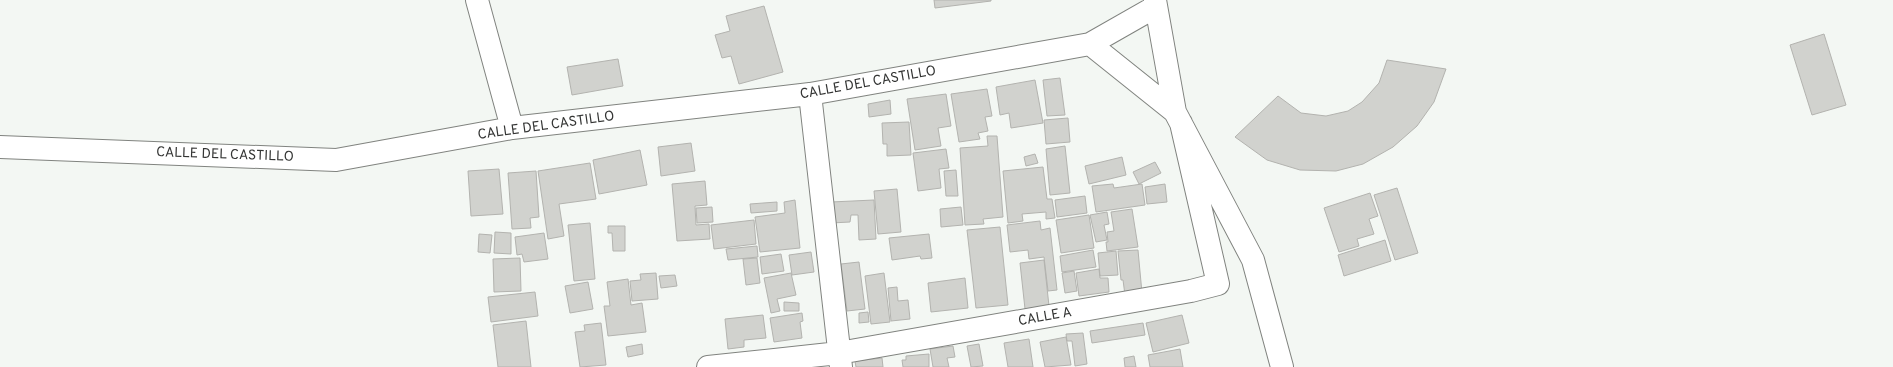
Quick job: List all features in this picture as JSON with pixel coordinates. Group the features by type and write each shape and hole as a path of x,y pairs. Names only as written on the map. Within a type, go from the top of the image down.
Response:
{"street":[{"path":"477,0 512,128"},
{"path":"1155,4 1178,118 1253,260 1282,367"},
{"name":"CALLE DEL CASTILLO","path":"0,147 336,160 512,128 810,94 1090,44 1155,4"},
{"path":"1090,44 1178,118"},
{"path":"810,94 840,360"},
{"name":"CALLE A","path":"708,367 840,360 1190,291 1218,284 1178,118"}],"building":[{"path":"934,0 991,0 991,1 935,8"},
{"path":"764,6 783,72 739,84 731,56 722,58 715,35 730,31 726,16"},
{"path":"1824,34 1846,105 1812,115 1790,45"},
{"path":"618,59 623,86 572,95 567,67"},
{"path":"1387,60 1446,69 1434,102 1417,126 1393,147 1363,164 1336,171 1300,170 1267,160 1235,137 1278,96 1301,113 1326,116 1348,111 1362,102 1379,83"},
{"path":"1060,78 1065,115 1047,116 1043,80"},
{"path":"1035,80 1043,123 1011,128 1009,113 1000,115 996,87"},
{"path":"987,89 992,116 985,117 988,131 978,133 980,139 959,142 951,94"},
{"path":"946,94 951,126 938,128 941,146 915,150 907,99"},
{"path":"890,100 891,114 869,117 868,104"},
{"path":"1068,118 1070,142 1046,144 1044,120"},
{"path":"909,122 911,155 887,156 887,144 883,144 882,123"},
{"path":"987,136 997,136 1003,217 983,219 984,224 965,225 960,148 988,146"},
{"path":"691,143 695,171 661,176 658,147"},
{"path":"1065,146 1070,193 1050,195 1046,149"},
{"path":"946,149 949,168 939,169 941,188 918,191 913,153"},
{"path":"640,150 647,185 599,194 593,160"},
{"path":"1035,154 1038,163 1026,166 1024,157"},
{"path":"1122,157 1126,175 1089,184 1085,166"},
{"path":"1155,162 1161,173 1139,184 1133,172"},
{"path":"590,163 596,199 559,204 564,236 548,239 538,171"},
{"path":"1043,167 1047,199 1052,199 1055,218 1046,219 1046,212 1022,214 1023,221 1008,223 1003,171"},
{"path":"499,169 503,214 471,216 468,171"},
{"path":"956,170 958,196 946,196 944,171"},
{"path":"536,171 539,217 530,218 531,228 512,229 508,173"},
{"path":"705,181 707,205 695,206 696,225 709,224 710,239 677,241 672,184"},
{"path":"1113,184 1114,188 1142,184 1145,205 1096,212 1092,186"},
{"path":"1165,184 1167,202 1147,204 1145,187"},
{"path":"1397,188 1418,253 1395,260 1374,195"},
{"path":"897,189 901,232 878,234 874,191"},
{"path":"1370,193 1378,216 1369,219 1374,234 1357,239 1359,246 1339,252 1324,208"},
{"path":"1085,196 1087,213 1057,217 1055,200"},
{"path":"795,200 800,248 760,252 755,217 785,213 784,202"},
{"path":"874,200 876,239 859,240 858,215 851,215 850,222 831,223 831,202"},
{"path":"777,202 777,211 751,213 750,204"},
{"path":"712,207 713,222 697,223 696,208"},
{"path":"961,207 963,225 941,227 940,209"},
{"path":"1132,209 1138,247 1107,251 1107,232 1114,231 1111,212"},
{"path":"1107,212 1109,224 1104,225 1107,240 1096,242 1090,215"},
{"path":"1089,215 1094,248 1061,253 1056,220"},
{"path":"754,220 756,244 714,249 711,225"},
{"path":"1040,221 1041,230 1050,228 1057,290 1048,291 1044,257 1029,259 1028,250 1010,252 1007,225"},
{"path":"590,223 595,279 574,281 568,225"},
{"path":"608,226 625,226 625,251 613,251 612,233 608,233"},
{"path":"1000,227 1008,305 976,308 967,230"},
{"path":"495,232 511,233 511,254 494,253"},
{"path":"544,233 548,259 524,262 522,254 517,255 515,237"},
{"path":"479,234 492,235 490,253 478,252"},
{"path":"929,234 932,258 921,259 920,256 892,260 889,238"},
{"path":"1385,240 1391,261 1344,276 1338,255"},
{"path":"757,246 758,257 728,260 726,249"},
{"path":"1093,250 1096,267 1062,272 1060,256"},
{"path":"1138,250 1142,293 1125,295 1123,280 1121,280 1118,251"},
{"path":"1116,251 1118,275 1100,276 1098,253"},
{"path":"811,252 814,272 792,275 789,255"},
{"path":"781,254 784,271 762,274 760,257"},
{"path":"520,258 521,291 494,292 493,259"},
{"path":"757,258 760,283 746,285 743,259"},
{"path":"1044,260 1049,306 1025,309 1020,263"},
{"path":"859,262 865,309 847,311 841,264"},
{"path":"1099,269 1100,278 1108,278 1109,292 1079,296 1076,273"},
{"path":"1074,271 1077,291 1065,293 1062,273"},
{"path":"656,273 658,299 632,301 630,281 641,280 640,274"},
{"path":"791,273 796,295 777,299 780,311 771,313 764,278"},
{"path":"884,273 890,322 871,324 865,276"},
{"path":"675,275 677,286 661,288 659,276"},
{"path":"965,278 968,308 931,312 928,283"},
{"path":"628,279 631,305 642,303 646,332 608,336 604,306 610,306 607,282"},
{"path":"588,282 593,309 570,313 565,286"},
{"path":"897,287 898,301 908,300 910,319 891,321 888,288"},
{"path":"535,292 538,316 491,322 488,297"},
{"path":"784,302 799,303 799,311 784,311"},
{"path":"868,312 869,322 859,323 859,313"},
{"path":"802,313 803,321 800,322 802,338 774,342 770,318"},
{"path":"763,315 766,338 744,340 744,347 728,349 725,319"},
{"path":"1182,315 1189,343 1153,352 1146,323"},
{"path":"526,321 531,367 498,367 493,325"},
{"path":"601,323 606,365 580,367 575,332 585,331 584,325"},
{"path":"1143,323 1145,335 1092,343 1090,331"},
{"path":"1083,333 1087,364 1075,366 1072,341 1067,341 1066,334"},
{"path":"1066,337 1071,365 1045,367 1040,342"},
{"path":"1029,339 1033,367 1008,367 1004,343"},
{"path":"642,344 643,354 628,357 626,347"},
{"path":"979,344 983,366 971,367 967,346"},
{"path":"953,346 955,357 947,358 949,367 933,367 930,349"},
{"path":"1180,349 1183,367 1150,367 1148,355"},
{"path":"929,354 929,367 903,367 902,360 906,360 906,356"},
{"path":"1134,356 1136,367 1125,367 1124,358"},
{"path":"882,358 883,367 856,367 855,361"}]}
